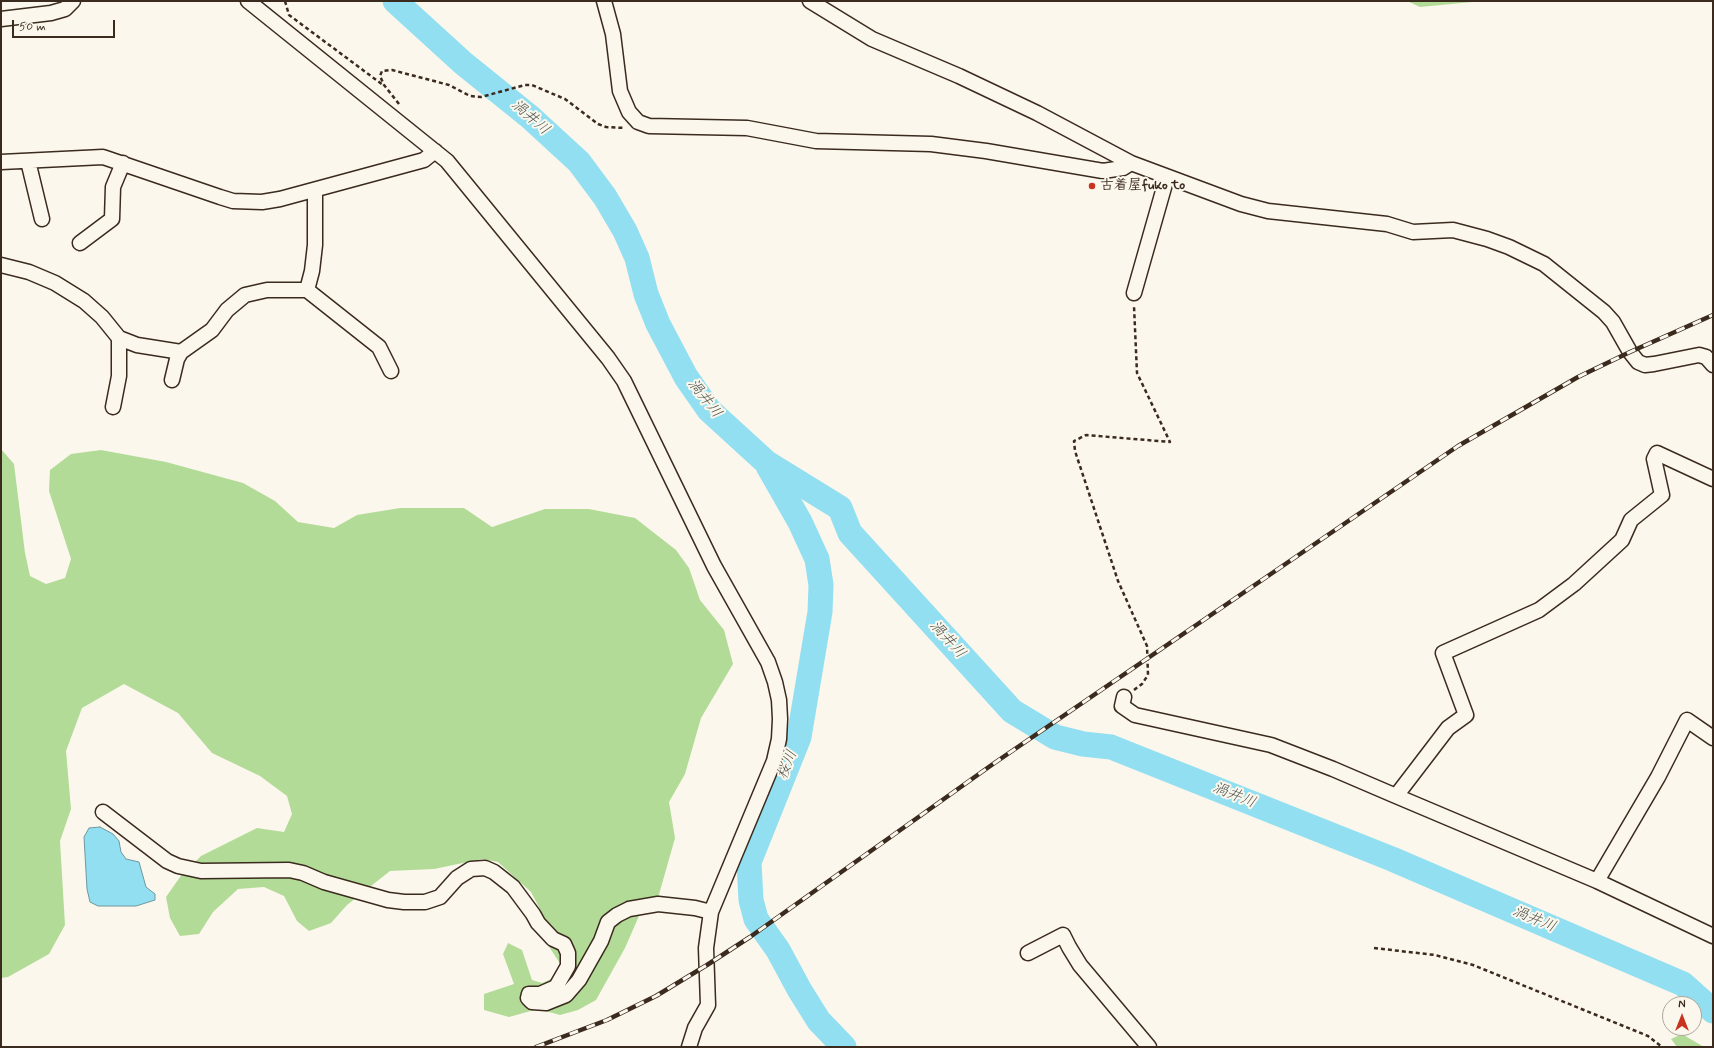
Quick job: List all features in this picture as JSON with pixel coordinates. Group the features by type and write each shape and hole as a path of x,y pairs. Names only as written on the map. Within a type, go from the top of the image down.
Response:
{"street":[{"path":"1,19 51,13 65,9 74,1"},
{"path":"248,1 447,160 608,358 624,381 714,566 768,662 779,700 779,739 774,761 711,912 706,948 708,1005 696,1028 689,1047"},
{"path":"604,1 613,34 620,91 629,112 638,122 649,126 747,128 816,141 931,144 986,150 1103,170 1123,168 1131,163"},
{"path":"810,1 872,39 959,76 1037,113 1131,163 1241,204 1268,212 1387,224 1413,232 1453,230 1487,238 1537,260 1561,276 1609,317 1638,362 1645,365 1654,364 1699,355 1706,357 1713,365"},
{"path":"1,162 95,156 123,163 233,201 270,202 424,160 435,150"},
{"path":"28,160 42,219"},
{"path":"80,243 112,218 113,187 123,163"},
{"path":"1134,293 1167,177"},
{"path":"307,290 312,271 315,245 315,190"},
{"path":"1,265 29,272 55,283 84,301 102,317 119,338 137,345 181,352"},
{"path":"172,380 177,359 181,352 212,330 227,310 245,295 267,290 307,290 379,346 391,371"},
{"path":"113,407 119,376 119,338"},
{"path":"1396,796 1448,728 1466,715 1444,653 1539,610 1574,584 1622,540 1631,520 1662,496 1654,459 1657,453 1713,479"},
{"path":"1124,697 1122,706 1135,715 1271,745 1597,881 1713,936"},
{"path":"1597,881 1658,777 1687,720 1713,738"},
{"path":"103,812 167,861 178,866 201,871 289,870 304,873 324,882 388,900 425,902 440,897 457,878 471,869 485,868 494,872 513,887 538,923 553,939 564,944 568,953 568,966 556,987 540,994 529,994 528,998 532,1002 546,1002 566,995 579,980 601,941 608,922 617,914 629,909 658,904 696,908 711,912"},
{"path":"1028,953 1063,935 1068,947 1080,965 1149,1047"}],"path":[{"path":"286,1 289,14 384,86 402,107"},
{"path":"384,86 380,76 382,71 392,70 449,85 470,96 480,97 525,86 532,86 565,99 598,124 606,127 625,128 638,122"},
{"path":"1124,697 1142,684 1148,675 1147,646 1118,581 1075,451 1074,441 1086,435 1170,442 1137,373 1134,293"},
{"path":"1374,948 1435,955 1473,966 1648,1036 1662,1047"}],"green space":[{"path":"1407,1 1483,1 1420,7"},
{"path":"1,449 14,464 25,553 30,576 46,584 65,578 71,559 49,491 50,470 71,454 101,450 166,462 243,483 275,501 298,522 334,528 357,515 400,508 464,508 492,527 545,509 589,509 635,518 676,550 689,568 700,600 724,630 733,664 701,718 685,774 669,802 675,838 658,898 642,909 625,948 596,1000 578,1010 560,1015 538,1009 509,1017 484,1010 484,994 514,984 503,954 508,943 522,950 532,980 542,983 558,976 561,965 546,942 541,911 531,892 498,862 482,859 434,869 390,871 347,905 331,923 309,931 297,921 284,896 264,887 238,889 213,912 199,934 180,936 170,918 166,897 180,877 201,856 257,828 284,832 292,814 287,796 260,776 212,753 178,713 124,684 82,708 66,751 71,809 60,841 65,925 49,954 8,977 1,978"},
{"path":"1678,1036 1685,1036 1704,1047 1677,1047 1671,1039"}],"water":[{"path":"100,827 113,834 119,841 121,852 126,859 139,862 146,887 155,894 155,900 136,906 98,906 90,902 87,889 84,837 89,828"}],"waterway":[{"name":"渦井川","path":"395,1 463,63 530,117 579,162 605,197 625,231 637,258 646,294 658,324 686,377 709,410 767,463 840,508 850,533 1012,711 1055,737 1083,744 1111,747 1392,859 1683,984 1713,1011"},
{"name":"桜川","path":"768,466 800,522 817,559 821,585 820,612 799,737 749,862 751,900 756,919 778,950 799,989 819,1021 844,1047"}],"railway":[{"path":"536,1047 607,1020 656,996 750,937 993,764 1458,446 1578,377 1713,315"}],"place":[{"name":"古着屋fuko to","path":"1092,186"}]}
